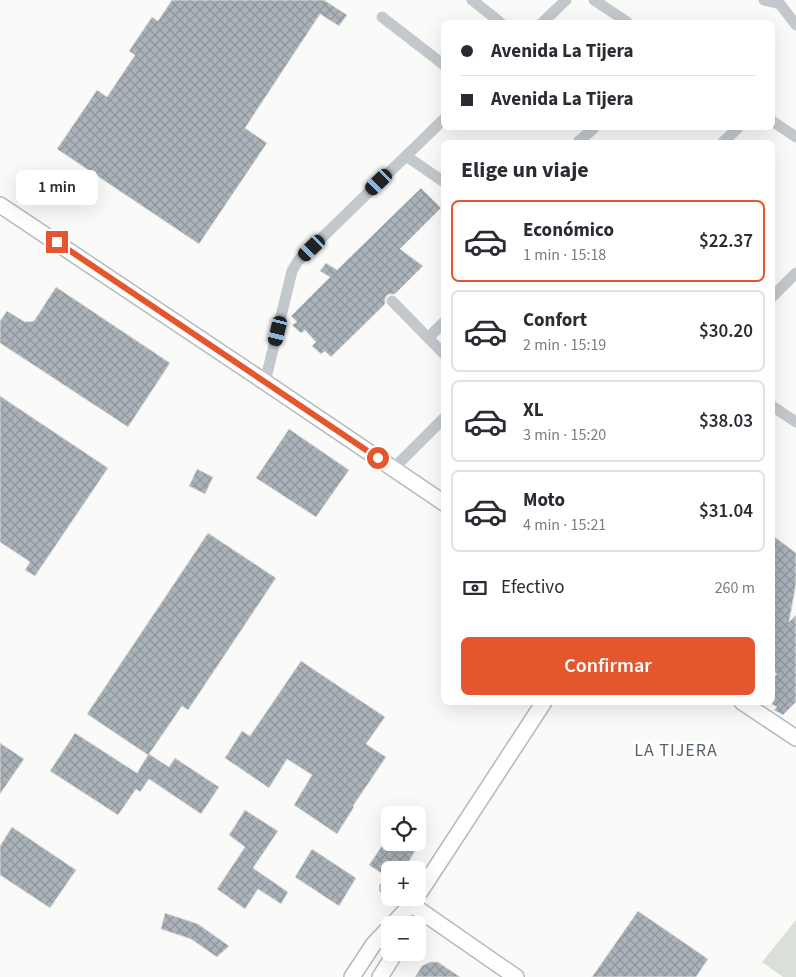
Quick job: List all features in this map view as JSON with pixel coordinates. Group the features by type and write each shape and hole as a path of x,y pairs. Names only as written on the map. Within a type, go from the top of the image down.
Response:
{"main road":[{"path":"0,204 441,501"},
{"path":"426,878 542,705"},
{"path":"746,705 796,738"},
{"path":"399,916 407,906"},
{"path":"421,906 516,977"},
{"path":"352,977 373,945 381,937"},
{"path":"380,977 390,961"}],"street":[{"path":"472,0 497,20"},
{"path":"545,20 566,0"},
{"path":"594,0 624,20"},
{"path":"764,0 783,2 796,25"},
{"path":"382,17 441,63"},
{"path":"265,382 292,271 298,261 441,122"},
{"path":"775,123 796,137"},
{"path":"580,140 592,130"},
{"path":"725,140 736,130"},
{"path":"406,156 441,180"},
{"path":"775,294 796,273"},
{"path":"392,302 441,351"},
{"path":"428,338 441,325"},
{"path":"775,408 796,422"},
{"path":"393,468 441,421"}],"shaded area":[{"path":"796,920 796,977 783,977 762,962"}],"building":[{"path":"172,0 324,0 347,15 339,26 320,14 245,128 267,143 199,244 57,149 97,90 107,97 135,55 129,51 152,17 158,21"},
{"path":"421,188 441,208 400,249 423,266 395,294 387,295 385,304 331,357 325,351 321,354 312,346 316,342 305,330 301,333 292,325 297,322 291,316 330,277 320,271 326,263 337,270"},
{"path":"56,287 170,363 128,427 0,343 0,321 7,311 25,322 34,321"},
{"path":"0,396 108,468 35,576 25,570 30,562 0,542"},
{"path":"289,429 349,470 316,517 256,478"},
{"path":"197,469 213,477 205,494 189,486"},
{"path":"208,533 276,578 188,710 182,706 149,754 169,767 175,758 219,787 201,814 149,779 140,792 136,789 118,815 50,771 75,733 137,773 148,755 87,714"},
{"path":"775,537 796,553 796,584 789,622 796,615 796,702 783,715 774,710 777,707 774,705 775,676 777,674 775,672"},
{"path":"301,661 385,717 366,744 386,757 353,806 337,834 294,805 312,775 287,759 269,788 225,758 242,731 250,736"},
{"path":"0,743 24,759 0,794"},
{"path":"245,810 278,831 253,868 288,892 281,904 258,889 245,909 217,889 245,847 229,835"},
{"path":"12,827 76,870 50,908 0,875 0,846"},
{"path":"381,847 381,851 415,851 409,861 381,861 381,873 369,865"},
{"path":"312,849 356,878 339,906 295,877"},
{"path":"638,911 708,959 696,977 592,977"},
{"path":"165,913 198,924 229,946 217,957 191,939 161,929"},
{"path":"430,962 438,962 460,977 415,977 422,966"}],"district":[{"name":"LA TIJERA","path":"676,750"}],"route":[{"path":"57,242 378,458"}]}
